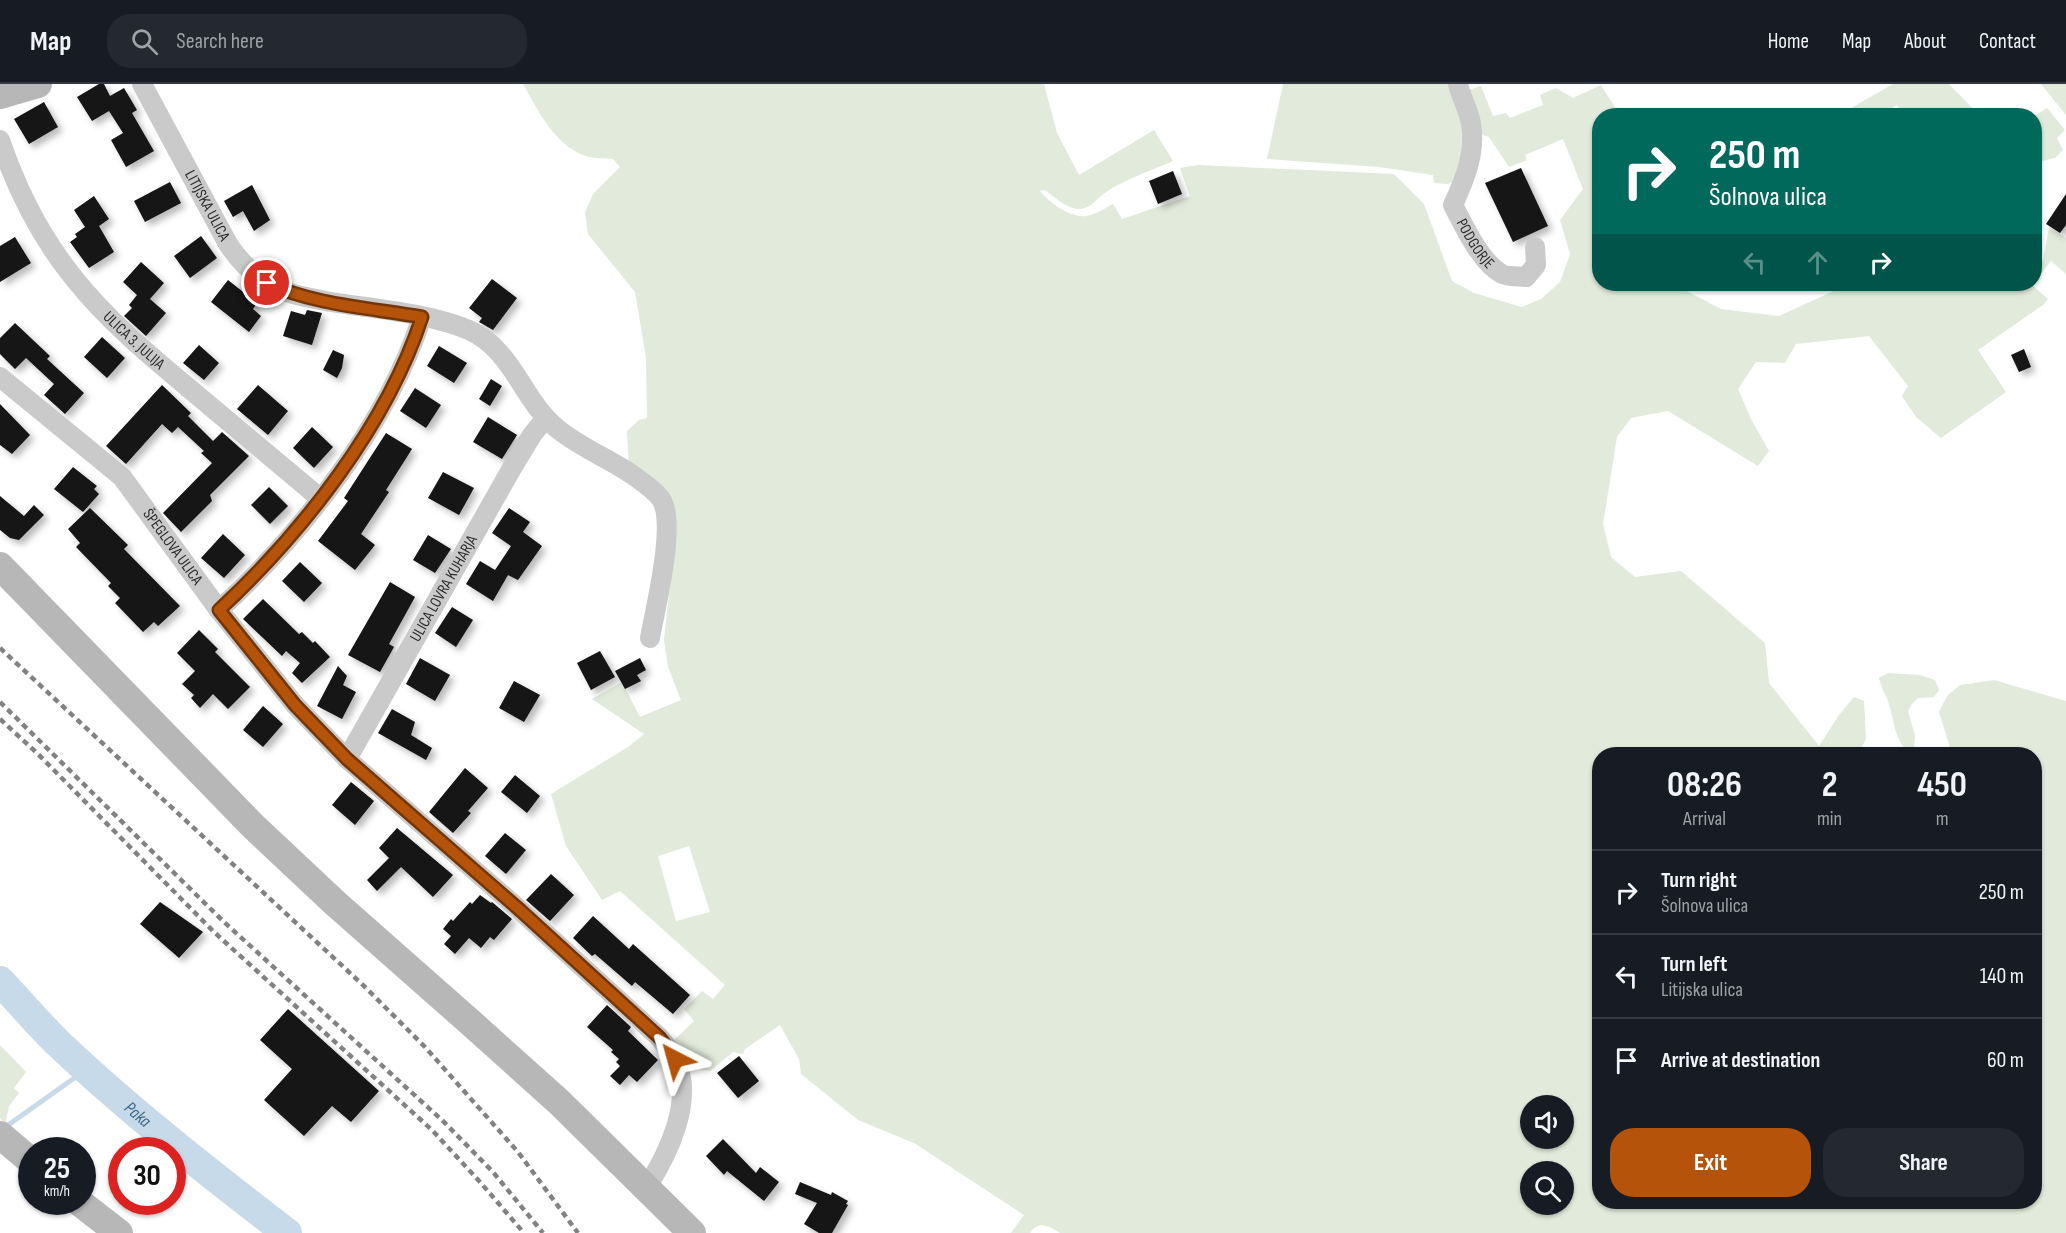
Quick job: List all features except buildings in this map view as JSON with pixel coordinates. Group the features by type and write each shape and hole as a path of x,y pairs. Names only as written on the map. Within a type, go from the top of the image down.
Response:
{"main road":[{"path":"0,95 38,84"},
{"path":"0,566 253,826 335,903 559,1102 647,1187 686,1230"},
{"path":"0,1135 18,1150"},
{"path":"96,1215 119,1233"}],"street":[{"name":"LITIJSKA ULICA","path":"142,84 228,244 240,262 267,283 282,290 311,298 422,317 471,331 493,346 514,370 545,419"},
{"name":"PODGORJE","path":"1458,84 1471,122 1473,145 1465,178 1453,205 1482,256 1503,274 1526,277 1536,265 1535,247"},
{"name":"ULICA 3. JULIJA","path":"0,141 19,191 37,224 54,252 90,298 125,335 321,499"},
{"path":"219,610 272,557 321,499 376,416 413,344 422,317"},
{"name":"ŠPEGLOVA ULICA","path":"0,377 122,477 219,610 295,705 347,759 521,911 660,1038 675,1059 682,1084 682,1096 671,1143 647,1187"},
{"path":"545,419 562,432 638,478 662,500 667,522 666,547 650,638"},
{"name":"ULICA LOVRA KUHARJA","path":"347,759 512,468 532,435 545,419"}],"green space":[{"path":"523,84 1044,84 1057,133 1079,175 1154,130 1173,161 1116,186 1082,209 1069,207 1045,190 1040,191 1055,205 1073,215 1086,216 1113,204 1122,219 1190,196 1180,168 1198,165 1394,174 1424,204 1452,281 1474,293 1522,307 1541,299 1560,282 1570,254 1560,220 1583,189 1563,139 1525,155 1527,160 1509,167 1489,137 1480,134 1463,92 1481,86 1493,116 1506,113 1510,118 1543,105 1540,95 1556,88 1573,98 1601,85 1615,108 1592,108 1592,291 1687,291 1721,309 1779,316 1834,291 2039,291 2048,299 2043,305 1978,350 2006,392 1941,438 1916,417 1902,396 1908,386 1869,336 1796,344 1785,363 1756,362 1738,389 1769,451 1758,466 1668,411 1631,418 1617,437 1603,524 1611,557 1635,577 1681,571 1765,643 1769,683 1819,746 1854,697 1864,701 1866,739 1862,747 1592,747 1592,1209 2042,1209 2042,747 1950,747 1939,712 1947,696 1960,685 1994,680 2066,701 2066,1233 1060,1233 1041,1225 1030,1233 1011,1233 1024,1215 914,1143 858,1120 801,1074 799,1059 780,1025 745,1049 743,1054 733,1052 710,1071 700,1069 672,1042 694,1021 684,1009 702,991 713,999 725,985 620,891 602,900 566,846 551,794 628,747 644,734 592,699 622,682 640,717 681,700 668,667 664,640 675,537 629,467 627,431 639,420 647,418 646,358 635,292 588,234 585,212 593,194 620,167 613,159 589,157 577,152 567,146 550,128","holes":["689,846 710,912 676,921 658,856"]},
{"path":"1283,84 1453,84 1466,129 1458,179 1448,184 1434,183 1433,175 1379,167 1267,159"},
{"path":"1893,84 1949,84 1972,108 1899,108 1897,105 1892,108 1851,108"},
{"path":"2041,84 2066,84 2066,115"},
{"path":"2047,108 2065,130 2057,138 2063,150 2055,158 2042,161 2042,111"},
{"path":"2049,227 2066,238 2066,274 2051,261 2042,272"},
{"path":"1888,673 1920,675 1935,680 1939,690 1934,697 1918,698 1908,711 1915,736 1914,747 1903,747 1879,678"},
{"path":"0,1045 26,1072 14,1088 19,1093 9,1106 5,1125 0,1118"}],"waterway":[{"name":"Paka","path":"0,981 52,1037 114,1094 287,1233"},
{"path":"4,1128 87,1069"}],"railway":[{"path":"0,648 364,986 425,1047 518,1152 578,1233"},
{"path":"0,702 224,922 443,1121 493,1172 543,1233"},
{"path":"0,719 38,754 214,932 432,1130 524,1233"}],"route":[{"path":"267,283 311,298 422,317 398,377 376,416 321,499 272,557 219,610 295,705 347,759 521,911 660,1038 675,1059"}]}
